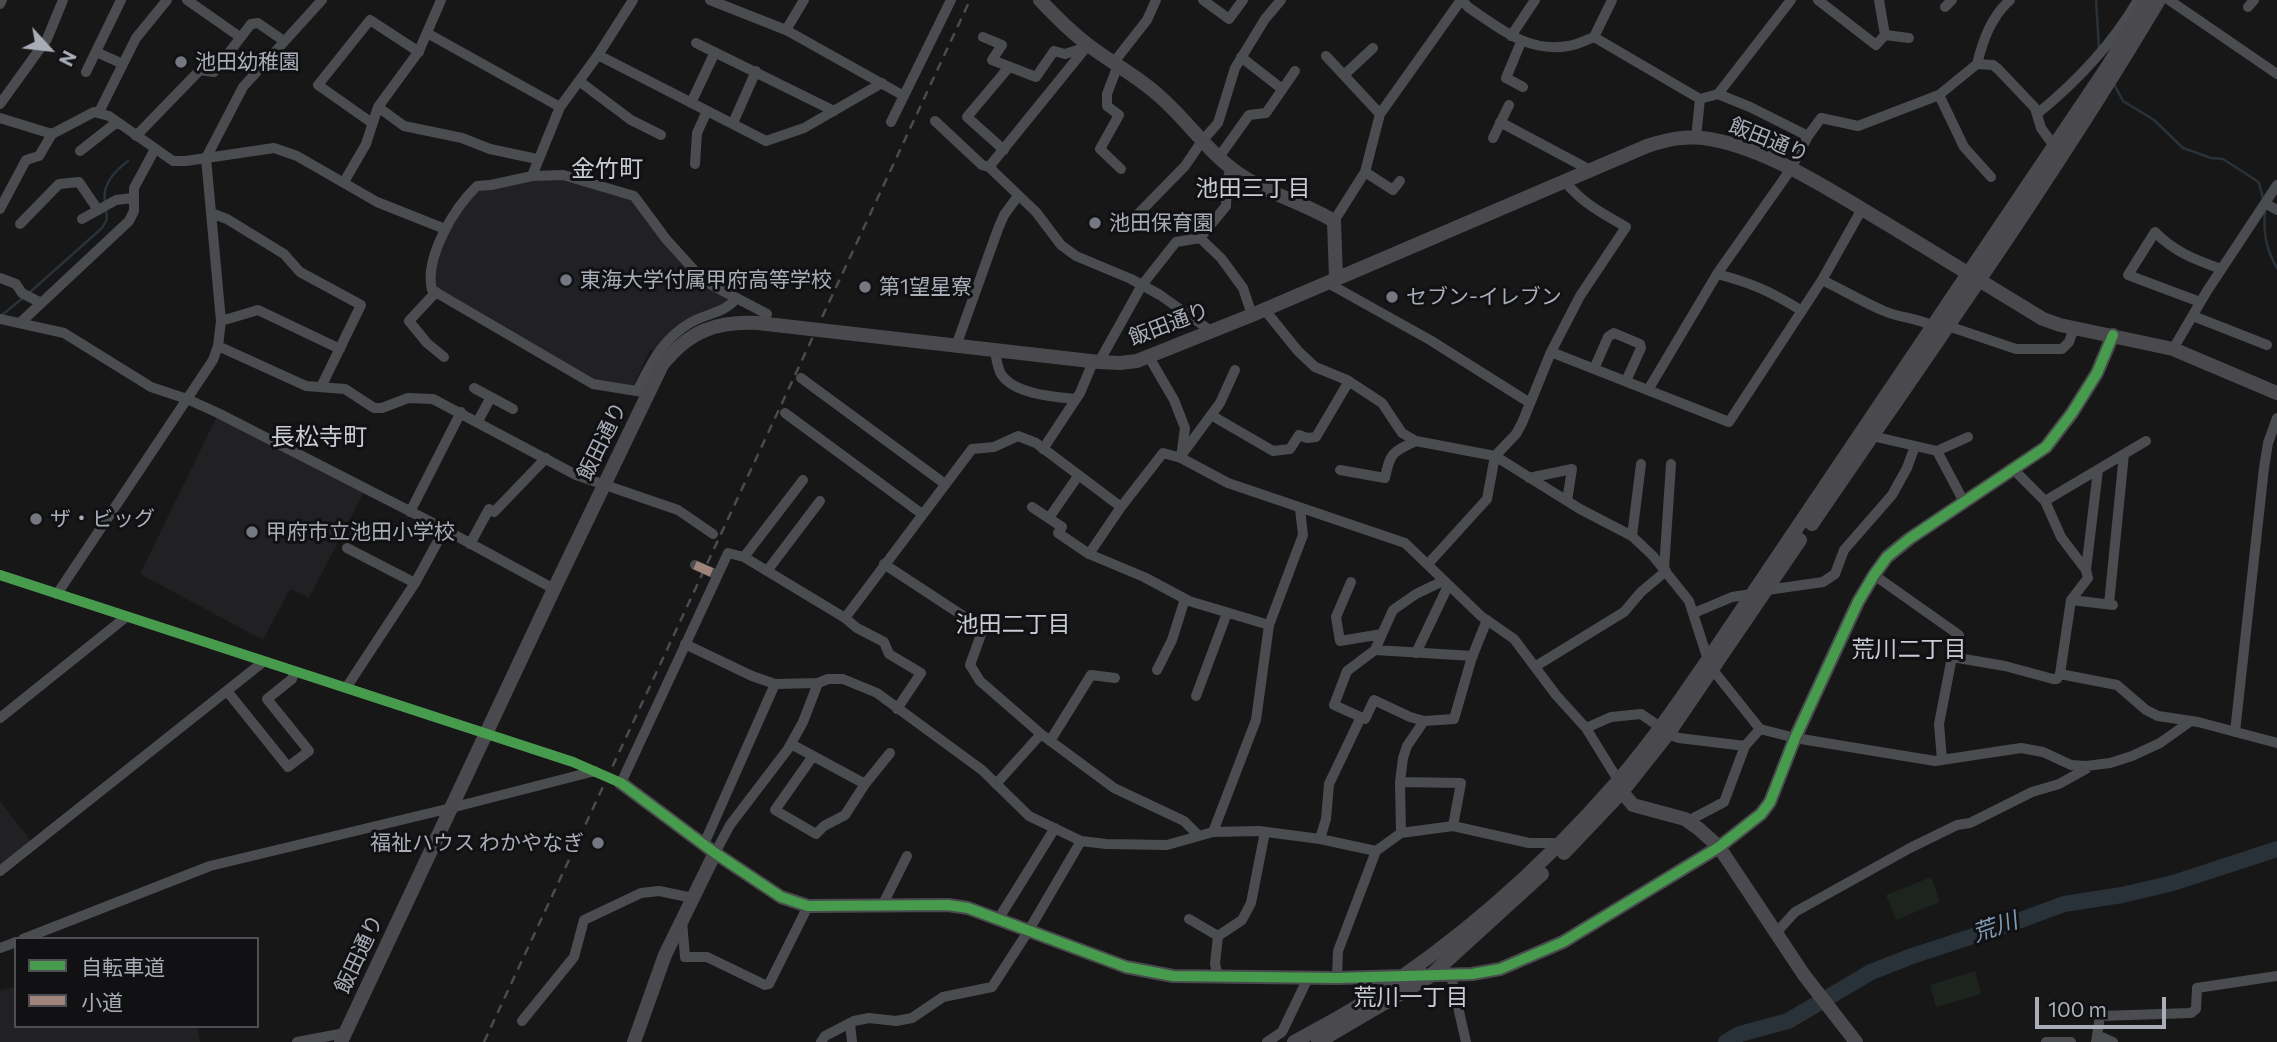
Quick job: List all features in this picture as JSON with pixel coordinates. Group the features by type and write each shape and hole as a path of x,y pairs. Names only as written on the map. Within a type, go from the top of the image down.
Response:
{"street":[{"path":"0,104 47,39 63,0"},
{"path":"86,72 121,0"},
{"path":"100,112 135,38 167,0"},
{"path":"187,0 240,37"},
{"path":"57,594 212,360 218,345 220,321 206,158 243,87 322,0"},
{"path":"344,182 366,144 378,107 419,52 441,0"},
{"path":"531,176 560,107 633,0"},
{"path":"710,0 786,30 904,96"},
{"path":"786,30 803,0"},
{"path":"891,122 951,0"},
{"path":"1040,0 1087,46 1156,93 1231,168 1287,200 1317,211 1334,221"},
{"path":"1121,169 1100,149 1119,115 1107,106 1107,94 1116,64 1147,20 1156,0"},
{"path":"1203,0 1229,19 1243,0"},
{"path":"1138,214 1185,166 1218,124 1227,99 1230,79 1241,57 1265,19 1281,0"},
{"path":"1530,403 1331,280 1334,221 1365,172 1380,114 1462,0 1468,7 1516,39 1535,46 1567,47 1594,37 1612,0"},
{"path":"1523,87 1506,78 1516,39 1535,0"},
{"path":"1594,37 1700,99 1718,94 1791,0"},
{"path":"1818,0 1876,45 1885,35"},
{"path":"1879,0 1885,35"},
{"path":"2037,114 2057,97 2108,42 2138,0"},
{"path":"1318,1042 1429,977 1546,871 1620,787 1767,590 1948,326 1974,276 2147,0"},
{"path":"1711,665 1752,594 1933,326 1974,276 2118,70 2159,0"},
{"path":"2169,0 2277,74"},
{"path":"1648,390 1717,274 1791,169 1821,118 1858,126 1938,95 1977,64 1983,39 2006,1"},
{"path":"372,123 318,85 370,20 419,52"},
{"path":"136,136 200,70 214,72 251,24 258,23 285,41"},
{"path":"427,33 560,107"},
{"path":"1885,35 1909,38"},
{"path":"983,37 1002,45 992,60 1036,77 1054,51 1065,54 1087,46"},
{"path":"696,43 834,111"},
{"path":"989,167 1087,46"},
{"path":"1344,75 1373,48"},
{"path":"96,52 123,64"},
{"path":"691,103 715,52"},
{"path":"598,55 766,141 804,128 882,83"},
{"path":"1326,56 1380,114"},
{"path":"1241,57 1282,89"},
{"path":"1977,64 1993,65 2035,108 2041,128 2054,146"},
{"path":"1004,150 967,117 1009,67"},
{"path":"733,123 756,71"},
{"path":"1219,157 1249,115 1266,113 1295,71"},
{"path":"579,81 631,120 661,135"},
{"path":"1718,94 1808,136"},
{"path":"1938,95 1964,147 1991,177"},
{"path":"1696,138 1700,99"},
{"path":"1493,138 1509,104"},
{"path":"378,107 404,126 462,138 490,149 537,159"},
{"path":"695,164 697,133 707,111"},
{"path":"0,209 26,160 39,156 52,134 94,112 100,112 173,161 274,148 297,156 377,202 445,229"},
{"path":"0,118 52,134"},
{"path":"80,150 117,121"},
{"path":"935,121 1036,212 1061,245 1076,256 1142,285 1211,331"},
{"path":"1500,122 1590,170"},
{"name":"飯田通り","path":"343,1037 605,485 646,390 662,365 685,341 713,326 736,321 1120,363 1149,357 1667,139 1696,138 1725,143 1791,169 2043,318 2074,328 2173,349 2277,393"},
{"path":"20,323 129,221 134,211 134,188 155,149"},
{"path":"1043,449 1076,399 1142,285 1176,242 1200,237 1226,206 1227,180 1231,168"},
{"path":"1365,172 1393,190 1400,181"},
{"path":"737,298 728,309 707,315 674,334 654,357 646,390 593,383 432,290 430,281 431,268 445,229 469,193 477,186 531,176 563,175 634,196 666,239 704,281 737,298 767,314"},
{"path":"1428,564 1487,499 1495,456 1516,434 1550,352 1580,296 1626,227 1591,208 1564,181"},
{"path":"20,224 59,184 79,182 97,210"},
{"path":"2173,349 2200,302 2277,185"},
{"path":"956,346 998,229 1004,215 1018,196"},
{"path":"82,219 116,200 133,198"},
{"path":"2265,202 2277,210"},
{"path":"1550,352 1729,422 1822,279 1862,209"},
{"path":"211,212 284,254 300,272 361,305 321,387"},
{"path":"2200,302 2128,275 2155,232 2168,245 2188,257 2221,269"},
{"path":"1200,237 1221,258 1258,312 1298,351 1315,367 1349,381 1382,403 1402,433 1416,441 1495,456 1567,501 1632,536 1665,570 1689,601 1711,665 1760,729 1795,738 1935,761 2021,748 2043,752 2071,765 2087,766 2133,756 2160,743 2191,721"},
{"path":"1717,274 1749,282 1774,293 1802,311"},
{"path":"0,278 16,284 22,293 41,303"},
{"path":"1822,279 1883,311 1933,326"},
{"path":"436,292 409,321 427,343 444,357"},
{"path":"220,321 258,310 340,349"},
{"path":"2193,316 2267,345"},
{"path":"0,319 64,333 151,387 187,399 410,512 554,589"},
{"path":"1948,326 2016,349 2027,350 2062,348 2069,342 2074,328"},
{"path":"1594,369 1608,337 1615,333 1640,344 1642,348 1626,381"},
{"path":"0,575 595,771 621,783 781,898 808,906 948,905 968,908 1126,967 1173,976 1451,976 1500,969 1563,943 1719,847 1761,814 1770,803 1795,738 1858,603 1887,557 1909,539 2046,447 2061,429 2097,373 2113,335"},
{"path":"218,345 306,386 345,389 374,408 382,408 408,398 433,398 576,475 678,510 713,534"},
{"path":"995,350 1001,374 1008,381 1037,394 1076,399"},
{"path":"1149,357 1174,400 1185,428 1182,456"},
{"path":"1182,456 1220,403 1235,370"},
{"path":"801,378 946,484"},
{"path":"1211,415 1273,451 1290,449 1299,435 1316,437 1349,381"},
{"path":"474,388 513,409"},
{"path":"478,421 491,397"},
{"path":"410,512 461,412"},
{"path":"785,412 922,514"},
{"path":"2235,732 2264,468 2268,443 2277,418"},
{"path":"845,618 972,449 993,447 1018,436 1036,443 1121,507"},
{"path":"1872,436 1937,451 1968,437"},
{"path":"1340,470 1385,478 1389,457 1395,450 1416,441"},
{"path":"2045,500 2146,441"},
{"path":"1767,590 1824,582 1835,574 1844,550 1892,495 1907,468 1915,446"},
{"path":"1937,451 1964,502"},
{"path":"1089,554 1163,453 1182,456 1228,483 1405,544 1428,564 1445,584 1514,639 1556,695 1586,728 1633,805 1662,811 1688,821 1719,847 1804,975 1856,1042"},
{"path":"2071,600 2112,605 2124,454"},
{"path":"470,544 489,509 494,512 546,458"},
{"path":"1632,536 1642,464"},
{"path":"1536,666 1624,612 1665,570 1671,464"},
{"path":"1529,478 1572,469 1567,501"},
{"path":"2013,469 2045,500 2061,537 2086,570"},
{"path":"1952,657 2057,679 2071,600 2088,578 2086,570 2098,470"},
{"path":"1049,518 1078,476"},
{"path":"744,557 803,480"},
{"path":"767,571 820,500"},
{"path":"1032,506 1062,527 1058,533 1089,554 1144,577 1185,599 1269,625"},
{"path":"1213,832 1256,720 1269,625 1303,535 1300,509"},
{"path":"346,688 415,583 444,530"},
{"path":"347,548 415,583"},
{"path":"621,783 728,553 744,557 884,642 889,654 921,673 897,709"},
{"path":"884,564 983,629 970,665 980,681 1046,737 1114,788 1184,821 1199,836"},
{"path":"695,565 713,573"},
{"path":"1874,575 1959,635 1939,724 1942,760"},
{"path":"1351,582 1336,617 1340,641 1382,634"},
{"path":"1445,584 1416,594 1393,610 1375,650 1347,671 1334,705 1364,719 1374,700 1409,717 1424,721 1454,719 1487,620"},
{"path":"1416,653 1445,584"},
{"path":"1694,613 1732,597 1752,594"},
{"path":"1157,670 1172,640 1185,599"},
{"path":"1196,696 1227,613"},
{"path":"0,718 125,617"},
{"path":"685,644 775,684 818,683 828,679 843,679 877,693 948,744 996,783 1029,816 1082,841 1167,845 1213,832 1265,832 1320,839 1376,851"},
{"path":"1375,650 1473,656"},
{"path":"0,871 263,662"},
{"path":"227,691 288,768 309,751 267,699 292,679 294,672"},
{"path":"2060,674 2117,685 2146,710 2158,716 2191,721 2277,743"},
{"path":"996,783 1046,737 1091,675 1115,678"},
{"path":"710,849 791,744 818,683"},
{"path":"634,1042 665,955 693,898 775,684"},
{"path":"1586,728 1611,717 1641,714 1679,738 1745,746"},
{"path":"1320,839 1326,819 1329,784 1362,717"},
{"path":"1401,833 1400,782 1407,747 1424,721"},
{"path":"1688,821 1724,802 1745,746 1760,729"},
{"path":"791,744 866,784"},
{"path":"813,756 775,810 816,834 824,826 845,815 890,753"},
{"path":"1779,936 1794,912 1910,848 1957,825 1970,824 2032,792 2059,783 2087,766"},
{"path":"28,937 210,866 595,771"},
{"path":"1400,782 1461,783 1453,826"},
{"path":"1294,1042 1362,1003 1457,936 1538,865 1620,787"},
{"path":"1337,978 1338,951 1376,851 1401,833 1453,826 1529,843 1559,843"},
{"path":"999,918 1055,828"},
{"path":"1218,976 1215,964 1218,936 1242,919 1251,903 1265,832"},
{"path":"821,1042 825,1036 850,1023 869,1018 896,1021 912,1018 943,997 992,987 1082,841"},
{"path":"882,906 907,856"},
{"path":"522,1021 574,957 584,920 641,893 659,891 693,898"},
{"path":"682,919 685,957 708,957 765,985 769,984 808,906"},
{"path":"1189,919 1218,936"},
{"path":"1451,976 1466,1042"},
{"path":"2113,1042 2096,1038 2100,1016 2191,1013 2196,1009 2197,988 2277,976"},
{"path":"1266,1042 1282,1032 1308,978"},
{"path":"850,1023 852,1042"},
{"path":"298,1042 343,1037"},
{"path":"2046,1042 2071,1042"}],"shaded area":[{"name":"東海大学付属甲府高等学校","path":"561,179 629,199 641,209 673,252 729,298 725,306 666,336 653,351 650,350 633,386 594,379 438,289 434,284 433,276 442,244 467,202 483,188 523,180"},
{"name":"甲府市立池田小学校","path":"217,416 365,490 309,598 290,589 263,640 140,574"},
{"path":"0,801 34,845 0,871"},
{"path":"1931,877 1940,902 1896,920 1886,895"},
{"path":"1975,971 1981,994 1936,1007 1930,985"},
{"path":"14,987 14,1028 197,1028 200,1042 0,1042 0,990"}],"waterway":[{"path":"2096,0 2099,49"},
{"path":"2114,84 2123,101 2154,120 2183,148 2211,158 2223,159 2254,179 2259,183 2263,198"},
{"path":"105,201 108,183 128,161"},
{"path":"29,293 102,228 107,219 106,211"},
{"path":"2265,211 2266,241 2277,268"},
{"path":"2,315 24,297"},
{"name":"荒川","path":"1726,1042 1740,1034 1788,1021 1871,972 1912,956 2064,904 2122,895 2173,883 2277,849"}],"railway":[{"path":"484,1042 970,0"}],"marked path":[{"path":"695,565 713,573"}],"cycle path":[{"path":"0,575 573,762 621,783 715,853 781,897 808,906 948,905 968,908 1126,967 1173,976 1337,978 1472,974 1500,969 1563,942 1719,847 1761,814 1770,802 1795,738 1858,602 1887,557 1909,539 2046,447 2072,413 2097,373 2113,335"}],"place":[{"name":"池田幼稚園","path":"181,62"},
{"name":"池田保育園","path":"1095,223"},
{"name":"東海大学付属甲府高等学校","path":"566,280"},
{"name":"第1望星寮","path":"865,287"},
{"name":"セブン-イレブン","path":"1392,297"},
{"name":"ザ・ビッグ","path":"36,519"},
{"name":"甲府市立池田小学校","path":"252,532"},
{"name":"福祉ハウス わかやなぎ","path":"598,843"}],"district":[{"name":"金竹町","path":"607,169"},
{"name":"池田三丁目","path":"1253,188"},
{"name":"長松寺町","path":"319,437"},
{"name":"池田二丁目","path":"1013,624"},
{"name":"荒川二丁目","path":"1909,649"},
{"name":"荒川一丁目","path":"1411,997"}]}
